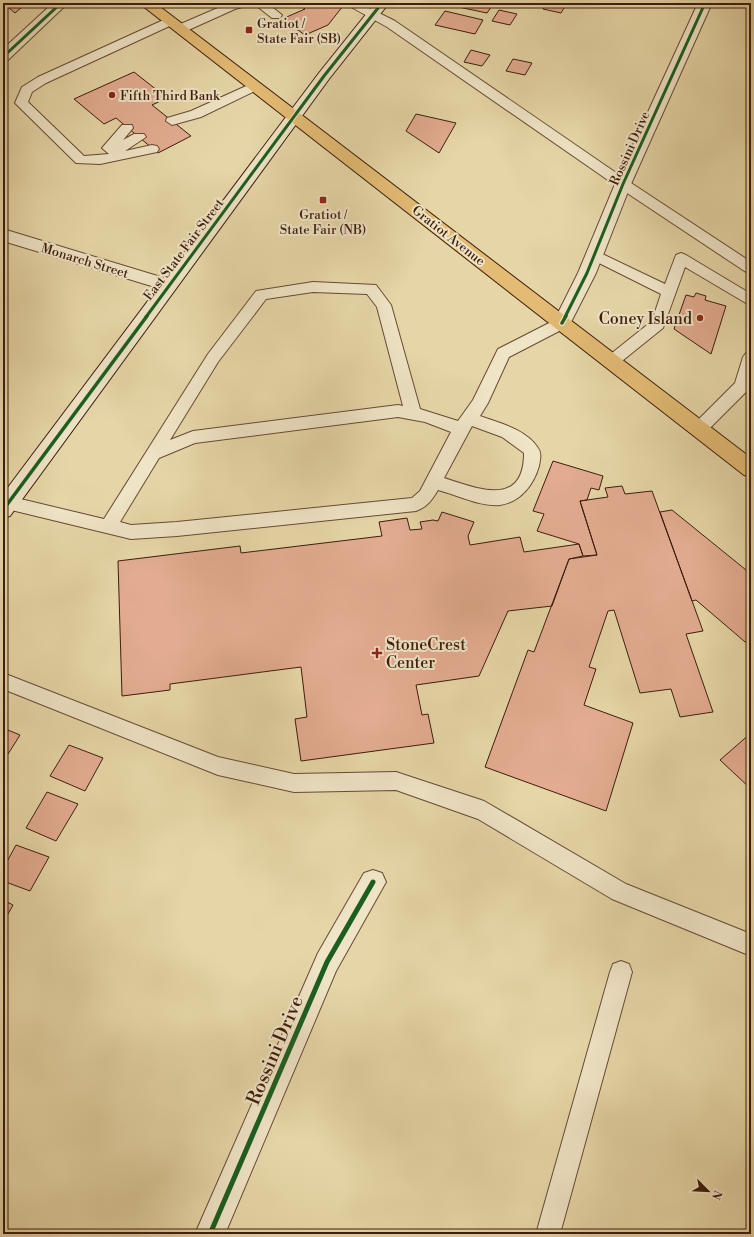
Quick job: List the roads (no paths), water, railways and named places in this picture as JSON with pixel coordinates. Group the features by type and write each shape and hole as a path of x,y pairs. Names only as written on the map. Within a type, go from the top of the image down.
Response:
{"main road":[{"name":"Gratiot Avenue","path":"146,3 751,469"}],"street":[{"path":"6,51 60,3"},
{"name":"Rossini Drive","path":"562,323 594,255 623,184 705,3"},
{"name":"East State Fair Street","path":"6,507 168,285 324,76 378,9"},
{"name":"Monarch Street","path":"3,235 168,285"},
{"name":"Rossini Drive","path":"210,1234 327,962 373,882"}],"lane":[{"path":"100,160 139,138 100,160 80,160 21,103 26,90 42,80 175,25 231,6 245,3"},
{"path":"259,3 276,15"},
{"path":"350,3 378,9 400,30 623,184 751,269"},
{"path":"196,114 173,122 196,114 255,86"},
{"path":"594,255 669,292"},
{"path":"612,361 658,324 681,258 751,301"},
{"path":"108,527 213,358 261,295 313,287 370,288 384,305 413,414"},
{"path":"6,507 131,532 177,529 416,504 426,496 465,423 480,403 503,353 562,323"},
{"path":"699,429 742,386 751,357"},
{"path":"153,454 193,437 398,411 465,423 508,433 532,451 532,460 527,478 517,490 501,498 487,498 434,482"},
{"path":"3,681 218,766 294,782 396,781 484,811 619,892 751,945"},
{"path":"548,1234 621,972"}],"place":[{"name":"Gratiot / State Fair (SB)","path":"249,30"},
{"name":"Fifth Third Bank","path":"112,95"},
{"name":"Gratiot / State Fair (NB)","path":"323,200"},
{"name":"Coney Island","path":"700,318"},
{"name":"StoneCrest Center","path":"377,653"}]}
